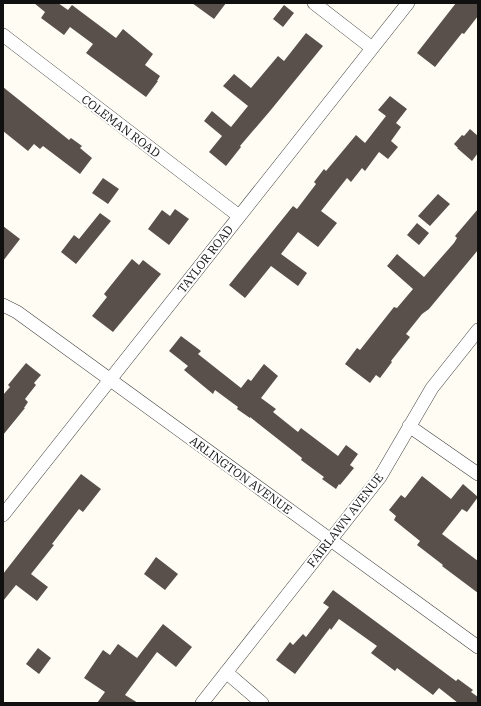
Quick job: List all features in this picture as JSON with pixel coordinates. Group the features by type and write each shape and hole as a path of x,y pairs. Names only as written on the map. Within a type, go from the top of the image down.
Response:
{"street":[{"path":"314,3 372,48"},
{"name":"TAYLOR ROAD","path":"3,515 408,3"},
{"name":"COLEMAN ROAD","path":"3,35 239,216"},
{"name":"ARLINGTON AVENUE","path":"3,305 17,312 478,647"},
{"name":"FAIRLAWN AVENUE","path":"202,703 380,477 432,388 478,330"},
{"path":"409,426 478,474"},
{"path":"226,672 262,703"}],"building":[{"path":"34,3 58,3 68,10 72,5 116,38 123,29 153,54 145,65 160,76 158,81 146,97 86,53 93,44 70,27 64,35 41,18 45,12"},
{"path":"192,3 226,3 214,19"},
{"path":"456,3 478,3 478,16 464,34 462,33 435,67 417,53"},
{"path":"284,5 294,13 283,27 273,19"},
{"path":"306,33 323,46 240,146 241,147 226,166 209,152 222,136 204,121 212,111 231,127 248,106 223,86 234,74 251,88 278,56 284,61"},
{"path":"3,87 69,140 71,138 82,146 80,148 92,158 80,174 43,146 40,149 34,144 28,151 3,131"},
{"path":"390,96 407,109 396,123 401,127 391,141 398,147 388,159 379,152 365,171 362,168 351,182 347,178 321,211 337,223 318,247 298,232 281,254 307,273 298,286 271,266 245,298 229,285 293,206 297,209 316,184 314,182 324,169 326,171 356,135 365,143 386,116 378,110"},
{"path":"470,129 478,136 478,153 472,161 454,144"},
{"path":"103,178 119,189 108,204 92,193"},
{"path":"438,194 450,204 430,226 418,216"},
{"path":"175,209 189,219 169,245 148,229 162,210 170,216"},
{"path":"478,209 478,250 406,334 410,337 380,378 376,375 370,383 345,364 357,348 360,350 394,307 397,308 413,289 387,266 397,254 424,277 454,243 457,238 455,236"},
{"path":"100,213 111,221 76,264 61,252 74,235 79,239"},
{"path":"417,223 429,233 419,245 407,235"},
{"path":"3,226 20,239 3,261"},
{"path":"132,259 139,265 143,260 161,274 113,332 92,316 107,297 104,294"},
{"path":"181,336 201,351 198,354 241,388 248,379 251,381 264,364 278,376 261,398 276,409 273,412 298,432 301,428 338,456 346,445 358,454 350,465 354,468 340,485 339,484 336,489 322,479 324,477 301,460 302,458 250,417 237,409 238,407 215,390 213,394 184,370 188,366 169,351"},
{"path":"26,363 41,375 34,383 36,385 25,399 28,402 25,408 3,435 3,395 10,387 8,385"},
{"path":"81,474 101,489 83,512 79,509 52,544 54,545 31,574 48,587 37,601 16,585 3,601 3,574"},
{"path":"422,476 451,499 463,484 478,497 467,512 462,509 442,534 478,561 478,593 417,545 420,541 394,520 396,516 389,510 401,495 405,498"},
{"path":"156,557 178,574 165,590 144,574"},
{"path":"333,590 456,681 458,679 473,690 471,692 478,697 478,703 458,703 439,688 433,695 397,668 395,671 371,653 377,646 339,619 331,630 330,628 295,674 276,660 290,642 293,645 303,634 306,637 329,607 323,603"},
{"path":"163,624 192,647 176,667 157,652 125,695 138,703 97,703 105,692 84,678 103,650 110,655 118,644 137,658"},
{"path":"38,648 51,658 39,674 26,664"}]}
